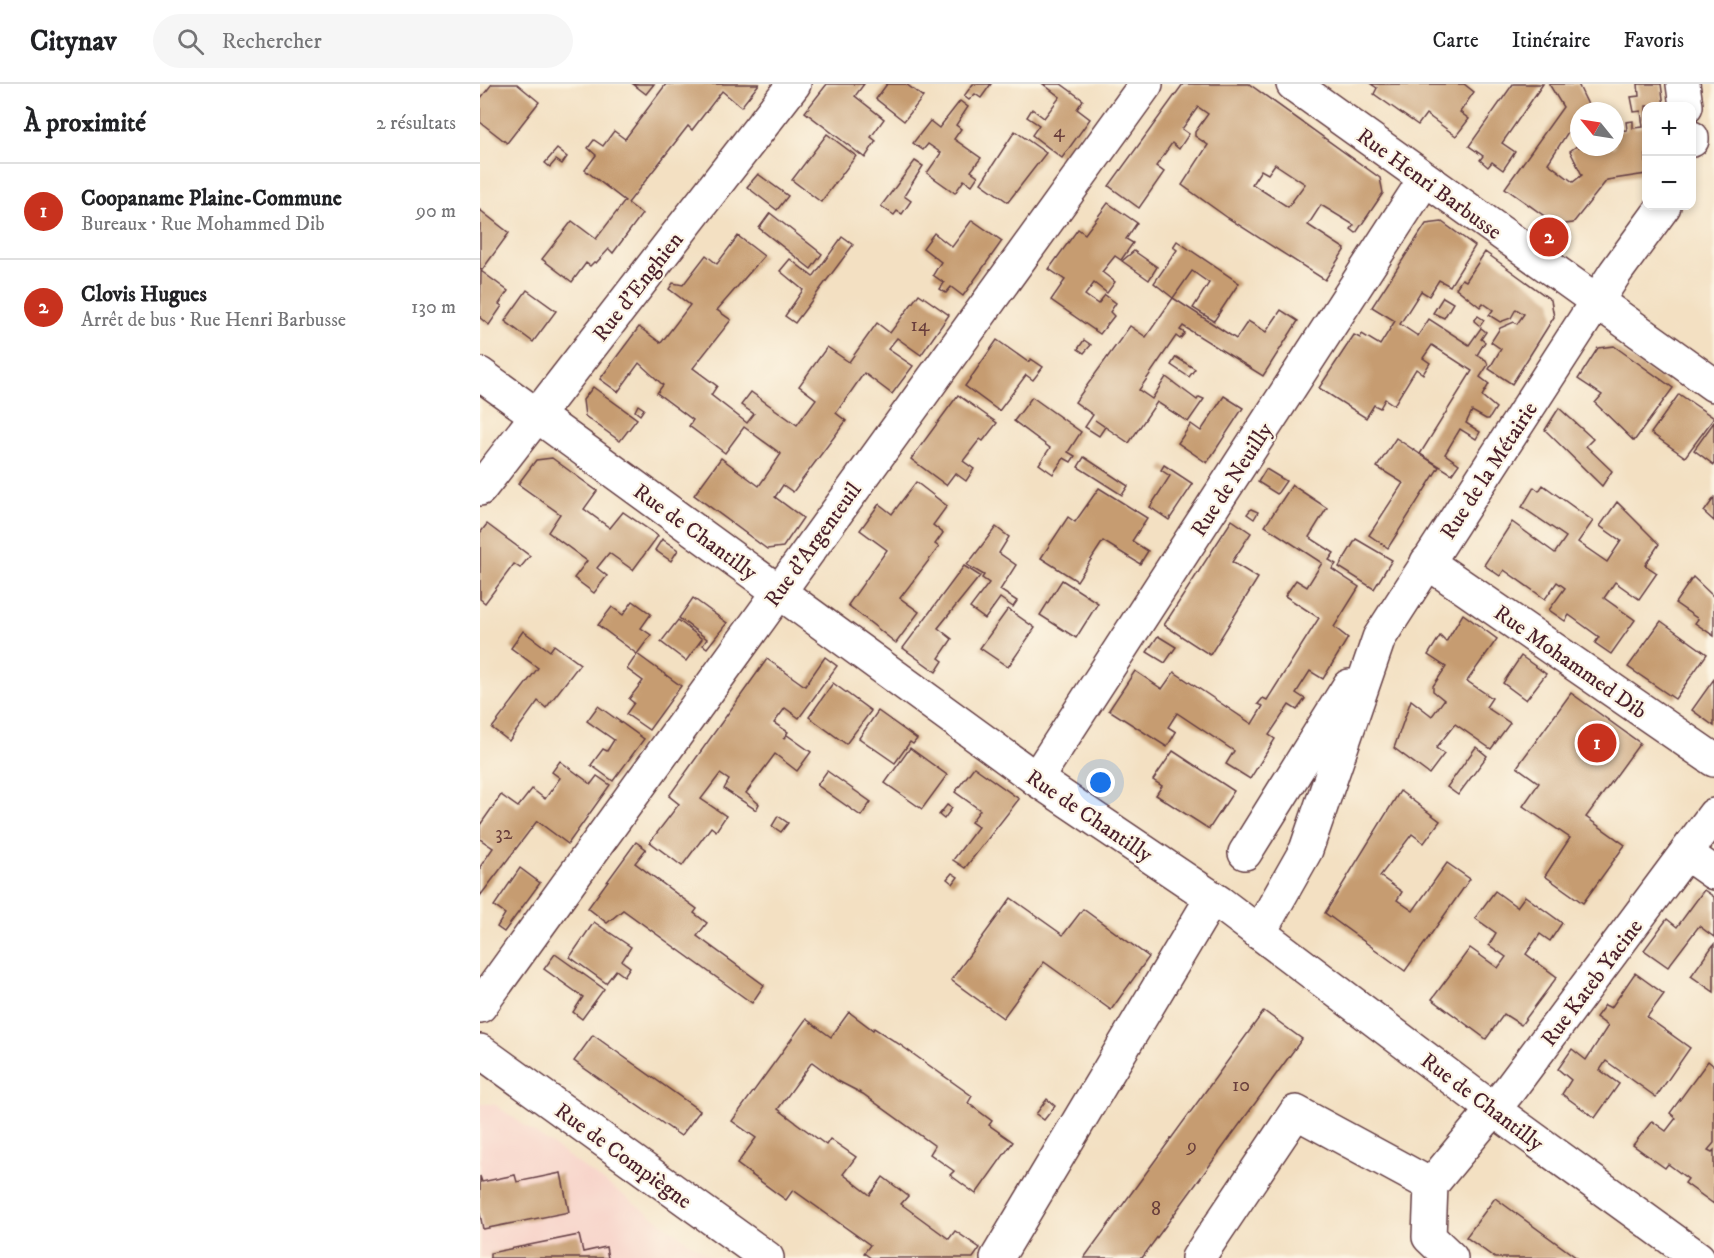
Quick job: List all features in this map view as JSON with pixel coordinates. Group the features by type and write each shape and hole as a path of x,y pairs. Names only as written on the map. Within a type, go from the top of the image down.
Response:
{"street":[{"name":"Rue d'Enghien","path":"480,489 794,84"},
{"name":"Rue d'Argenteuil","path":"480,1006 1146,84"},
{"name":"Rue Henri Barbusse","path":"1293,84 1714,385"},
{"path":"1683,84 1685,102"},
{"name":"Rue de Neuilly","path":"1036,779 1425,180"},
{"name":"Rue de la Métairie","path":"1245,853 1427,562 1661,210"},
{"name":"Rue de Chantilly","path":"480,374 538,414 1036,779 1212,898 1494,1110 1698,1258"},
{"name":"Rue Mohammed Dib","path":"1427,562 1714,760"},
{"name":"Rue de la Métairie","path":"1259,933 1306,850 1379,638"},
{"path":"1714,815 1687,854 1714,873"},
{"name":"Rue Kateb Yacine","path":"1431,1185 1494,1110 1687,854"},
{"path":"997,1258 1212,898"},
{"name":"Rue de Compiègne","path":"480,1051 767,1258"},
{"path":"1198,1258 1296,1112 1431,1185 1430,1238 1451,1258"}],"shaded area":[{"path":"480,1104 494,1104 712,1258 480,1258"}],"building":[{"path":"492,84 517,84 539,102 507,143 480,122 480,99"},
{"path":"633,84 654,84 646,94"},
{"path":"666,84 759,84 741,107 722,91 692,130 688,126 628,203 642,214 613,253 609,249 596,263 590,266 586,263 572,282 542,259 572,221 596,239 625,201 585,170 596,155 588,148 594,140 603,146 614,131 625,139"},
{"path":"827,84 864,84 855,96 884,119 871,137 876,141 865,158 805,112"},
{"path":"887,84 906,84 923,97 904,121 876,99"},
{"path":"973,84 991,84 981,98 975,94 969,100 964,96"},
{"path":"1043,84 1061,84 1083,100 1077,109 1090,119 1062,158 1032,135 1039,125 1027,117 1032,109 1044,118 1060,97"},
{"path":"1183,84 1249,84 1380,178 1383,193 1356,233 1351,229 1354,225 1321,205 1308,225 1345,249 1325,280 1228,218 1182,185 1208,145 1195,136 1195,132 1208,114 1198,107 1182,129 1189,134 1179,149 1172,143 1156,166 1164,172 1139,208 1109,186","holes":["1275,164 1305,184 1288,207 1252,184 1261,170 1268,174"]},
{"path":"1371,84 1464,84 1474,92 1460,112 1469,119 1456,136 1426,114 1418,125 1374,94 1377,88"},
{"path":"1513,84 1543,84 1502,143 1515,152 1503,170 1492,162 1488,167 1480,160 1483,156 1469,146"},
{"path":"1549,84 1578,84 1587,102 1570,102 1570,129 1548,163 1573,182 1582,175 1572,156 1624,156 1626,122 1633,121 1633,128 1642,127 1642,175 1607,180 1573,223 1557,225 1505,188 1563,107"},
{"path":"1638,84 1661,84 1663,102 1642,102 1642,119 1641,111 1634,112 1631,97 1639,96"},
{"path":"960,101 968,107 956,125 961,129 954,139 981,158 971,171 978,176 972,185 964,180 955,193 927,173 941,153 928,144 923,150 913,143 930,121 939,128"},
{"path":"1015,131 1046,153 1008,202 981,183"},
{"path":"827,134 856,156 821,202 792,180"},
{"path":"557,149 567,157 562,164 556,160 550,167 545,163"},
{"path":"915,161 923,166 904,196 911,201 902,214 897,211 894,215 881,206"},
{"path":"758,174 788,196 777,210 747,187"},
{"path":"1108,203 1137,223 1126,239 1133,243 1121,260 1115,256 1102,272 1115,282 1107,293 1094,283 1085,295 1098,304 1105,295 1116,303 1110,312 1114,316 1100,334 1051,300 1065,280 1049,269 1078,229 1085,234"},
{"path":"480,210 509,233 482,270 480,269"},
{"path":"770,213 822,254 811,269 759,228"},
{"path":"972,220 1002,241 963,296 951,287 946,293 940,289 944,283 933,275 941,262 923,248 934,233 952,247"},
{"path":"1442,222 1475,246 1450,286 1439,280 1429,296 1421,291 1400,324 1418,336 1429,319 1469,345 1481,328 1486,332 1481,339 1485,342 1477,355 1486,360 1488,365 1480,377 1489,384 1482,396 1496,408 1489,419 1472,411 1466,423 1480,432 1476,439 1460,429 1445,454 1459,464 1452,474 1420,454 1472,371 1432,345 1423,358 1430,363 1423,374 1416,369 1394,405 1385,399 1380,408 1374,405 1366,418 1319,388 1354,335 1360,338 1362,334 1380,345 1395,321 1372,307 1426,224"},
{"path":"738,236 764,256 717,310 731,320 693,368 717,386 711,395 747,423 754,414 741,405 751,392 797,425 816,399 799,386 827,347 849,362 877,323 890,333 919,294 949,315 921,355 897,338 888,349 913,366 892,394 864,373 836,413 846,421 793,492 783,485 775,497 803,518 783,547 767,549 694,495 721,458 759,486 781,454 744,427 725,453 689,426 693,420 657,393 663,385 639,363 618,392 600,379 639,327 661,343 690,305 669,289 673,283 683,285 706,255 717,264"},
{"path":"842,237 853,245 795,323 785,316 803,290 780,271 790,259 813,277"},
{"path":"1177,241 1239,283 1214,321 1193,308 1209,283 1192,271 1173,298 1154,283 1177,250 1173,247"},
{"path":"1134,251 1157,267 1149,280 1122,261"},
{"path":"1485,252 1551,300 1554,317 1512,384 1489,369 1501,349 1491,342 1500,328 1514,322 1517,324 1524,314 1516,309 1511,318 1500,322 1489,315 1493,310 1483,303 1480,307 1456,288 1462,279 1466,281"},
{"path":"481,271 508,291 499,304 502,306 489,325 480,318"},
{"path":"527,290 556,311 533,342 505,321"},
{"path":"1443,297 1453,303 1444,318 1433,313"},
{"path":"1173,298 1236,339 1248,321 1266,332 1281,310 1298,321 1263,376 1183,326 1180,330 1185,333 1180,339 1176,336 1139,390 1152,399 1166,377 1197,400 1199,397 1204,399 1188,422 1157,402 1129,443 1095,420 1105,427 1099,436 1085,427 1093,415 1075,402 1130,326 1146,337"},
{"path":"1478,316 1484,320 1480,326 1474,321"},
{"path":"997,340 1028,362 1031,359 1043,367 1033,380 1026,375 999,411 965,386"},
{"path":"1084,340 1091,345 1084,353 1078,349"},
{"path":"1614,346 1673,388 1634,441 1595,403 1602,395 1578,379 1598,348"},
{"path":"1176,357 1195,369 1189,377 1171,365"},
{"path":"593,387 637,419 620,441 585,416 583,400"},
{"path":"1679,394 1714,418 1685,457 1651,433"},
{"path":"958,395 997,423 983,441 980,439 963,461 974,469 966,481 955,473 946,485 911,459"},
{"path":"1224,396 1243,408 1207,463 1178,443 1191,424 1201,431"},
{"path":"1032,397 1081,432 1068,452 1075,456 1071,462 1064,458 1053,474 1039,464 1050,448 1014,421"},
{"path":"638,405 644,409 640,415 635,411"},
{"path":"1559,408 1593,439 1586,446 1612,471 1602,486 1545,430"},
{"path":"1714,422 1714,465 1694,450"},
{"path":"1396,438 1439,467 1388,548 1369,535 1403,483 1377,467"},
{"path":"1084,457 1128,486 1122,495 1078,467"},
{"path":"552,458 597,491 584,509 610,528 623,512 658,536 633,570 609,553 597,568 607,576 594,593 574,578 587,561 548,532 560,514 518,484 536,460"},
{"path":"1164,465 1193,484 1169,520 1150,507 1170,476 1161,470"},
{"path":"1266,469 1286,481 1277,494 1258,482"},
{"path":"916,482 947,506 933,525 943,533 935,544 939,547 900,598 919,612 896,643 848,605 887,550 860,530 879,504 892,514"},
{"path":"1292,485 1327,508 1309,537 1334,553 1329,560 1336,564 1332,569 1359,587 1334,627 1348,638 1323,679 1310,671 1296,693 1305,699 1297,710 1289,705 1269,735 1275,739 1250,779 1226,764 1234,751 1177,713 1168,727 1176,732 1167,747 1109,710 1135,671 1162,689 1174,672 1252,724 1263,706 1258,704 1263,698 1267,700 1319,618 1285,596 1296,580 1307,587 1322,563 1265,526"},
{"path":"1543,485 1593,521 1578,542 1607,562 1621,541 1600,526 1617,502 1659,544 1645,565 1657,573 1639,599 1615,582 1604,598 1635,620 1611,654 1595,643 1599,637 1569,615 1565,621 1549,610 1565,588 1557,582 1545,599 1504,570 1500,576 1484,565 1512,522 1555,553 1566,537 1522,507 1534,487 1539,491"},
{"path":"1099,488 1147,518 1132,541 1148,551 1140,564 1103,541 1077,581 1041,558 1068,517 1075,522"},
{"path":"1714,498 1714,521 1704,512"},
{"path":"1251,509 1258,512 1254,519 1247,514"},
{"path":"1232,520 1251,533 1232,562 1258,578 1210,655 1164,625"},
{"path":"487,524 530,556 520,568 514,564 485,603 480,599 480,533"},
{"path":"996,527 1009,537 999,553 1016,565 1000,590 1017,601 1013,607 1000,598 985,619 970,608 989,583 982,578 984,575 967,565"},
{"path":"662,539 678,550 671,561 655,550"},
{"path":"1356,539 1392,560 1374,589 1339,567"},
{"path":"964,566 980,576 938,628 952,639 939,658 943,661 936,672 903,648"},
{"path":"1693,577 1714,597 1714,636 1695,623 1698,619 1675,603"},
{"path":"1062,580 1098,603 1076,638 1040,615"},
{"path":"693,598 727,623 707,648 703,645 707,639 679,618"},
{"path":"633,601 651,614 641,628 651,635 637,654 598,625 612,607 623,615"},
{"path":"1008,609 1035,628 1008,667 980,648"},
{"path":"1463,614 1497,639 1467,681 1492,698 1486,707 1510,723 1491,749 1455,724 1436,748 1444,754 1429,774 1394,748 1411,700 1432,716 1444,700 1433,691 1433,686 1446,667 1428,655 1440,636 1446,642"},
{"path":"678,620 702,639 686,661 661,642"},
{"path":"1661,621 1707,654 1675,699 1628,667"},
{"path":"523,631 550,651 554,645 580,664 546,708 538,701 509,741 492,728 538,668 511,648"},
{"path":"1158,636 1176,647 1165,663 1147,652"},
{"path":"637,654 681,686 649,730 626,714 634,703 629,699 643,681 627,669"},
{"path":"1521,656 1546,674 1526,700 1503,683"},
{"path":"825,657 837,666 799,718 785,708 774,723 788,732 783,739 787,735 811,752 797,771 775,754 746,793 759,804 756,810 724,789 729,780 720,774 701,799 726,816 716,831 711,827 682,866 650,842 679,804 669,796 767,659 805,686"},
{"path":"1714,679 1714,726 1692,710"},
{"path":"833,683 871,711 846,744 809,717"},
{"path":"1571,693 1640,743 1586,817 1625,845 1583,903 1545,876 1570,838 1523,806 1539,783 1517,767"},
{"path":"598,706 644,739 613,781 591,765 603,749 607,751 614,740 587,721"},
{"path":"878,711 917,739 913,744 910,742 895,763 859,738"},
{"path":"1476,747 1487,756 1458,795 1447,787"},
{"path":"910,748 947,775 922,809 885,783"},
{"path":"1173,751 1234,791 1209,829 1156,795 1162,786 1153,780"},
{"path":"560,761 591,784 597,776 610,785 568,844 537,821 480,896 480,867 493,848 480,839 480,825 501,795 518,807 532,789 545,799 560,778 552,772"},
{"path":"974,767 1019,799 965,868 953,860 978,827 971,822 980,810 955,792"},
{"path":"827,771 871,802 861,816 817,785"},
{"path":"1400,791 1440,821 1424,843 1412,834 1380,876 1402,892 1397,900 1413,911 1447,863 1470,879 1405,971 1325,913"},
{"path":"947,805 952,808 944,819 939,815"},
{"path":"778,816 788,823 781,832 772,826"},
{"path":"636,842 646,849 635,863 697,909 694,913 707,923 697,936 764,985 752,1003 623,910 607,923 588,908"},
{"path":"520,868 540,883 504,932 497,927 505,914 494,906"},
{"path":"952,873 958,877 953,884 947,879"},
{"path":"1704,890 1714,897 1714,937 1699,926 1668,967 1644,950 1667,919 1677,927"},
{"path":"1495,891 1517,907 1525,896 1562,923 1550,941 1540,934 1526,954 1557,977 1521,1025 1504,1014 1486,1039 1432,999 1470,948 1498,968 1506,957 1489,945 1496,933 1475,918"},
{"path":"1011,898 1063,935 1083,909 1149,957 1111,1010 1044,962 1003,1018 951,980"},
{"path":"594,922 631,947 622,961 630,967 624,976 616,970 606,983 570,957"},
{"path":"1714,944 1714,992 1691,976"},
{"path":"555,954 604,989 582,1019 573,1012 583,997 544,969"},
{"path":"1635,973 1664,994 1647,1017 1690,1048 1656,1097 1606,1061 1600,1070 1619,1084 1595,1118 1562,1094 1571,1080 1558,1069 1572,1049 1586,1060 1608,1026 1596,1017 1605,1005 1611,1008"},
{"path":"1264,1011 1302,1039 1142,1258 1084,1258"},
{"path":"849,1012 972,1096 968,1103 992,1121 989,1125 1013,1142 976,1194 950,1175 954,1171 930,1154 935,1146 863,1094 838,1081 812,1062 778,1109 826,1145 830,1139 856,1157 843,1174 870,1195 883,1177 908,1196 901,1204 949,1239 955,1231 980,1248 973,1258 871,1258 864,1253 870,1245 793,1190 786,1200 737,1164 756,1138 732,1121 806,1019 831,1037"},
{"path":"593,1035 700,1111 681,1136 574,1061"},
{"path":"1708,1061 1714,1066 1714,1143 1708,1150 1712,1152 1714,1150 1714,1204 1685,1183 1688,1179 1668,1164 1665,1168 1633,1145 1652,1121 1666,1131 1676,1118 1670,1113"},
{"path":"1047,1099 1055,1106 1044,1120 1036,1114"},
{"path":"561,1173 569,1212 483,1229 480,1214 480,1176 482,1182 515,1175 517,1182"},
{"path":"1495,1198 1577,1258 1495,1258 1466,1237"},
{"path":"579,1235 583,1252 606,1247 608,1258 490,1258 490,1253"}],"place":[{"name":"Clovis Hugues","path":"1549,237"},
{"name":"Coopaname Plaine-Commune","path":"1597,743"}]}
